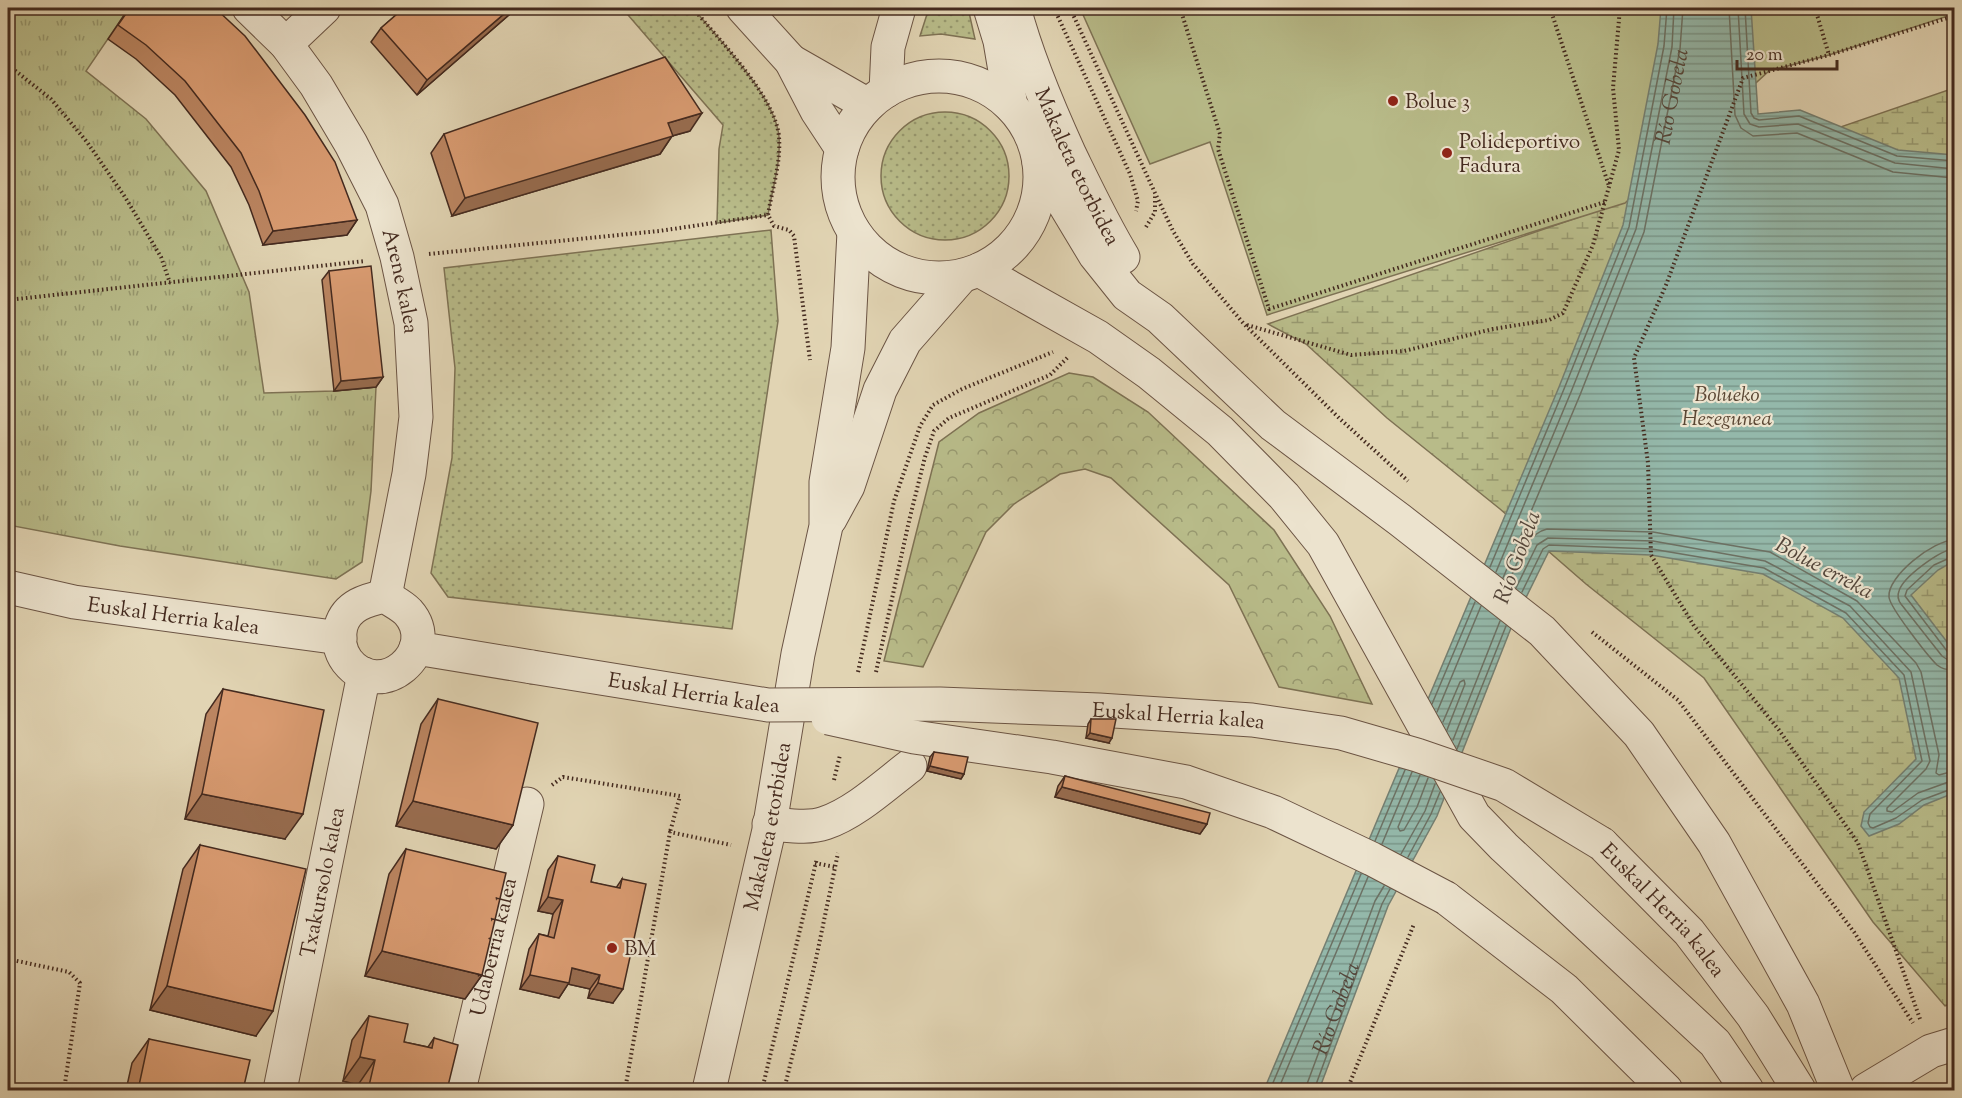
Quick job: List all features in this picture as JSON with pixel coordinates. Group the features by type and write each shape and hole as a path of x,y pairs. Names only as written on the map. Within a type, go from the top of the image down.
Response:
{"street":[{"name":"Arene kalea","path":"249,8 286,44 316,85 351,144 382,205 397,257 411,323 416,417 409,474 385,596"},
{"path":"286,44 324,8"},
{"path":"743,8 791,61 842,149"},
{"path":"877,98 899,8"},
{"name":"Makaleta etorbidea","path":"990,8 1000,41 1011,106"},
{"name":"Makaleta etorbidea","path":"1014,8 1047,106 1102,222 1160,318"},
{"path":"791,61 877,98"},
{"path":"1039,162 1039,195 1028,226 1007,252 970,273 937,278 913,275 890,266 870,251 854,232 842,206 838,178 842,149 854,123 877,98 911,80 938,76 964,80 990,90 1011,106 1030,131 1039,162 1095,255 1127,295 1160,318 1273,425 1542,631 1639,734 1714,843 1803,1004 1838,1090"},
{"name":"Makaleta etorbidea","path":"709,1090 766,838 798,654 826,526 826,482 848,348 854,232"},
{"path":"970,273 1098,337 1149,373 1228,440 1284,496 1323,544 1474,816 1504,847 1715,1043 1747,1090"},
{"name":"Makaleta etorbidea","path":"826,526 848,486 880,390 905,340 970,273"},
{"name":"Euskal Herria kalea","path":"8,587 74,602 340,638"},
{"path":"385,596 408,612 417,636 416,648 410,660 401,670 377,677 364,674 353,667 340,646 340,638 343,621 350,610 360,603 385,596"},
{"name":"Euskal Herria kalea","path":"416,648 768,705 940,704 1252,720 1341,733 1418,755 1504,785 1602,844 1689,932 1753,1016 1799,1090"},
{"name":"Txakursolo kalea","path":"280,1090 364,674"},
{"path":"768,705 914,736 1052,757 1186,782 1273,812 1372,859 1446,898 1564,989 1666,1090"},
{"path":"766,838 804,826 825,823 866,801 910,766"},
{"name":"Udaberria kalea","path":"459,1090 527,804"},
{"path":"1866,1090 1943,1047"}],"path":[{"path":"693,8 771,107 779,135 779,162 768,215 774,226 789,230 794,236 811,369"},
{"path":"1054,8 1130,174 1138,201 1135,221"},
{"path":"1070,8 1173,231 1193,264 1245,324 1338,418 1408,481"},
{"path":"1180,8 1220,134 1218,149 1269,309 1605,202"},
{"path":"1550,8 1609,186"},
{"path":"1245,324 1351,354 1404,351 1493,329 1549,321 1563,313 1593,245 1618,150 1613,88 1620,8"},
{"path":"1815,8 1829,55"},
{"path":"1943,1047 1858,843 1779,730 1694,626 1651,555 1648,463 1634,358 1666,285 1743,78 1829,55 1954,16"},
{"path":"8,64 51,99 87,142 125,197 160,257 170,283"},
{"path":"1146,227 1155,212 1155,193"},
{"path":"8,300 659,231 768,215"},
{"path":"1586,627 1678,700 1943,1047"},
{"path":"527,804 563,777 680,796 670,832 625,1090"},
{"path":"670,832 766,838 835,867"},
{"path":"1347,1090 1414,924"},
{"path":"8,959 69,972 80,982 64,1090"}],"green space":[{"path":"8,8 129,8 86,71 146,119 206,191 249,292 264,393 376,387 371,491 362,562 336,579 120,546 8,525"},
{"path":"622,8 693,8 757,87 768,104 779,137 777,167 768,215 717,223 719,149 723,125"},
{"path":"929,8 968,8 975,39 941,34 920,36"},
{"name":"Polideportivo Fadura","path":"1080,8 1954,8 1954,14 1829,55 1769,71 1625,203 1267,315 1210,142 1150,164"},
{"name":"Bolueko Hezegunea","path":"1954,88 1954,1003 1945,1006 1873,922 1704,678 1586,584 1500,509 1387,418 1306,344 1268,324"},
{"path":"945,112 969,117 990,131 1004,152 1009,176 1004,200 990,221 969,235 945,240 921,235 900,221 886,200 881,176 886,152 900,131 921,117"},
{"path":"771,230 778,321 732,629 448,597 431,573 452,458 455,368 444,268"},
{"path":"1069,373 1093,377 1148,412 1274,530 1330,616 1372,704 1279,687 1229,585 1111,478 1085,469 1060,474 1014,504 986,532 923,667 884,661 939,442 979,413"}],"water":[{"path":"1661,8 1751,8 1758,114 1800,110 1898,150 1954,155 1954,561 1938,570 1911,595 1954,651 1954,793 1924,805 1899,824 1869,836 1861,826 1864,812 1916,759 1899,678 1843,618 1763,574 1651,555 1549,551 1511,628 1437,816 1388,906 1319,1090 1264,1090 1559,387 1623,225 1658,44"}],"building":[{"path":"130,8 215,8 245,36 305,115 335,162 357,220 273,231 259,191 241,153 185,81 146,45 118,25"},
{"path":"404,8 511,8 427,80 381,28"},
{"path":"665,57 702,113 668,123 673,136 465,198 444,134"},
{"path":"371,266 383,377 341,381 329,271"},
{"path":"223,689 324,710 303,814 202,794"},
{"path":"438,699 538,723 513,825 413,801"},
{"path":"1091,719 1116,719 1112,738 1090,733"},
{"path":"934,752 968,757 964,774 930,766"},
{"path":"1065,776 1210,813 1207,824 1062,787"},
{"path":"200,845 306,869 273,1011 167,986"},
{"path":"406,849 506,873 482,975 382,951"},
{"path":"558,856 595,865 591,882 620,888 622,879 646,884 623,989 598,983 600,975 572,968 569,983 530,975 539,934 554,938 563,900 548,897"},
{"path":"369,1016 408,1024 404,1042 432,1048 434,1038 458,1045 447,1090 368,1090 375,1060 360,1057"},
{"path":"149,1039 250,1060 243,1090 138,1090"}],"place":[{"name":"Bolue 3","path":"1393,101"},
{"name":"Polideportivo Fadura","path":"1447,153"},
{"name":"BM","path":"612,948"}],"water label":[{"name":"Río Gobela","path":"1668,96"},
{"name":"Río Gobela","path":"1516,557"},
{"name":"Bolue erreka","path":"1825,567"},
{"name":"Río Gobela","path":"1334,1007"}]}
